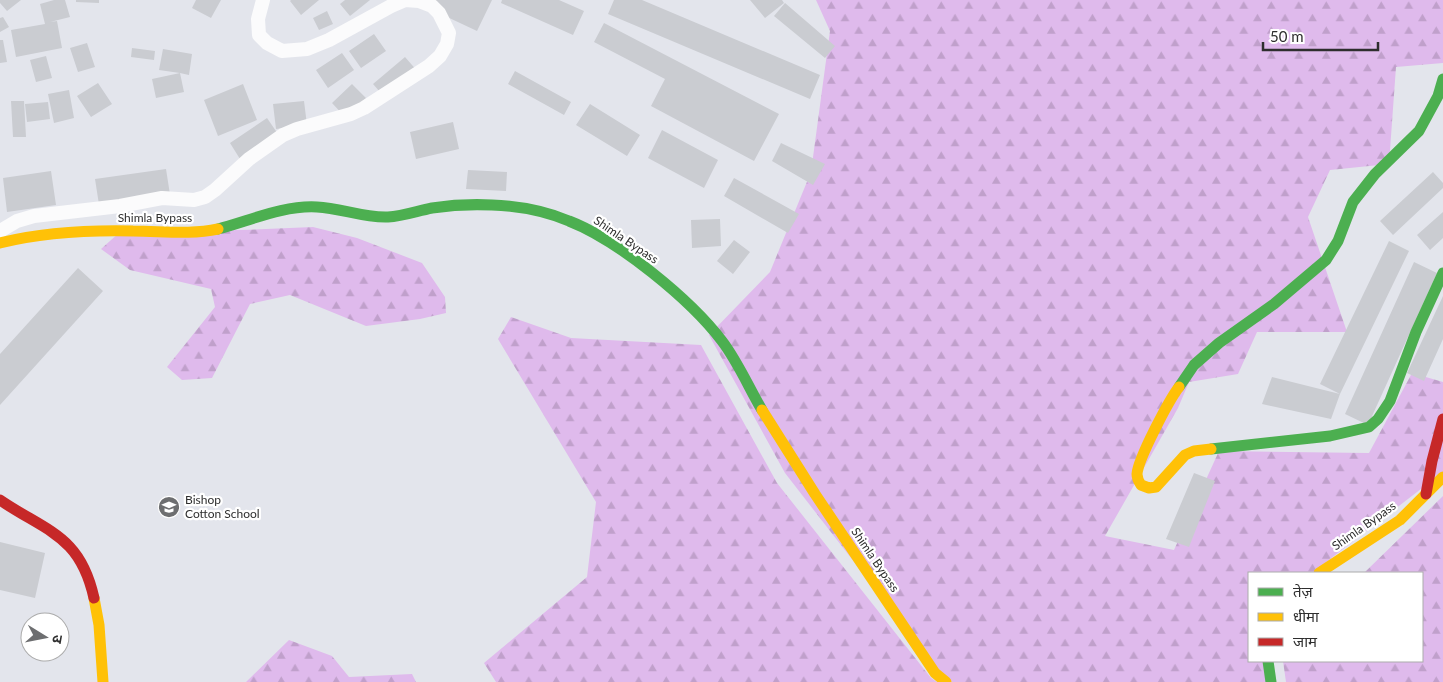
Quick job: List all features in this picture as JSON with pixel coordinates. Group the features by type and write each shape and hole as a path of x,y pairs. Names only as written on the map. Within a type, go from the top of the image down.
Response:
{"main road":[{"path":"1443,79 1438,96 1419,132 1375,174 1353,202 1338,241 1326,260 1268,308 1218,343 1194,365 1172,394 1138,470 1137,476 1141,485 1148,488 1156,487 1171,469 1189,453 1230,446 1330,436 1369,428 1378,419 1390,401 1416,332 1443,273"},
{"name":"Shimla Bypass","path":"0,244 22,237 48,233 141,231 178,234 203,232 271,213 314,207 370,217 384,217 437,207 476,204 520,207 554,214 584,228 644,268 706,322 725,345 801,474 935,673 946,682"},
{"path":"1426,494 1443,419"},
{"name":"Shimla Bypass","path":"1321,572 1400,520 1443,477"},
{"path":"0,500 63,540 76,552 86,570 93,590 97,612 102,682"},
{"path":"1268,662 1271,682"}],"street":[{"path":"0,231 17,221 34,216 120,206 162,198 194,200 205,197 249,159 283,135 297,129 351,114 364,108 429,66 440,56 447,44 449,33 432,6 419,1 405,0 361,24 307,49 282,50 268,43 260,35 258,19 263,0"}],"green space":[{"path":"816,0 1443,0 1443,63 1396,67 1389,164 1330,170 1308,217 1347,332 1257,332 1238,374 1189,382 1178,408 1105,536 1174,550 1219,451 1369,453 1412,373 1443,382 1443,472 1313,572 1248,572 1248,662 1264,662 1267,682 952,682 938,670 785,473 709,335 770,272 811,172 830,31"},
{"path":"313,227 357,238 422,263 445,297 446,313 420,319 366,326 290,295 250,304 212,378 182,380 167,367 215,307 211,289 130,270 101,249 120,232"},
{"path":"511,317 571,338 701,345 777,483 931,678 937,682 496,682 484,663 587,577 596,502 498,339"},
{"path":"1443,496 1443,682 1286,682 1283,662 1423,662 1423,572 1365,572"},
{"path":"289,640 332,656 349,677 412,674 416,682 246,682"}],"building":[{"path":"0,0 21,0 7,11 0,3"},
{"path":"54,0 65,0 70,17 50,22 57,21 62,48 16,57 11,30 45,24 40,4"},
{"path":"76,0 99,0 99,3 76,2"},
{"path":"196,0 221,0 211,18 192,8"},
{"path":"291,0 319,0 301,15"},
{"path":"345,0 370,0 350,16 340,4"},
{"path":"411,0 492,0 477,31"},
{"path":"502,0 559,0 584,11 573,35 501,3"},
{"path":"614,0 642,0 820,75 810,99 608,14"},
{"path":"750,0 782,0 784,3 765,18"},
{"path":"785,3 835,46 825,58 774,16"},
{"path":"327,11 333,24 319,30 313,18"},
{"path":"3,17 9,27 0,32 0,18"},
{"path":"604,23 779,114 754,161 651,106 665,79 594,42"},
{"path":"374,34 386,51 361,68 349,51"},
{"path":"0,40 3,40 7,62 0,63"},
{"path":"87,43 95,67 78,72 70,48"},
{"path":"132,48 155,51 154,60 131,57"},
{"path":"163,49 192,54 189,75 159,70"},
{"path":"342,53 354,70 328,88 316,70"},
{"path":"46,56 52,78 36,82 30,60"},
{"path":"405,57 419,73 387,100 373,84"},
{"path":"515,71 571,102 564,115 508,84"},
{"path":"180,73 184,92 156,98 152,79"},
{"path":"98,83 112,104 91,117 77,96"},
{"path":"243,84 257,120 218,136 204,100"},
{"path":"352,84 366,98 346,118 332,103"},
{"path":"69,90 74,118 54,123 48,94"},
{"path":"11,101 24,101 26,137 13,137"},
{"path":"304,101 307,125 276,129 273,104"},
{"path":"48,102 50,119 27,122 25,104"},
{"path":"590,104 640,135 627,156 576,125"},
{"path":"267,118 278,134 240,159 230,143"},
{"path":"453,122 459,149 416,159 410,132"},
{"path":"662,130 718,160 704,188 648,158"},
{"path":"781,143 825,164 813,185 772,161"},
{"path":"166,169 171,201 100,211 95,179"},
{"path":"468,170 507,172 506,191 466,189"},
{"path":"51,171 56,205 7,212 3,178"},
{"path":"1433,172 1443,183 1443,188 1393,235 1380,221"},
{"path":"734,178 799,214 788,233 724,196"},
{"path":"1443,212 1443,238 1430,250 1417,235"},
{"path":"720,219 721,246 692,248 691,220"},
{"path":"734,240 750,252 733,274 717,261"},
{"path":"1389,241 1409,251 1340,394 1320,384"},
{"path":"1414,262 1437,273 1368,425 1345,414"},
{"path":"78,268 103,291 0,405 0,354"},
{"path":"1443,296 1443,339 1424,381 1407,373"},
{"path":"1272,377 1340,394 1331,419 1262,404"},
{"path":"1194,473 1215,481 1189,547 1166,539"},
{"path":"0,542 45,553 35,598 0,590"}],"traffic: fast":[{"path":"1179,387 1194,365 1219,343 1274,304 1326,260 1338,241 1353,202 1375,174 1419,131 1438,96 1443,79"},
{"path":"218,229 267,214 305,207 326,208 370,216 388,217 440,207 492,205 531,210 560,217 588,230 631,257 673,290 692,308 709,325 728,349 762,410"},
{"path":"1211,449 1330,436 1369,427 1378,419 1390,401 1416,332 1443,273"},
{"path":"1268,662 1271,682"}],"traffic: slow":[{"path":"0,243 66,232 186,232 218,229"},
{"path":"1179,387 1148,443 1139,466 1137,474 1141,485 1149,488 1156,487 1185,455 1194,451 1211,449"},
{"path":"762,410 815,494 935,673 946,682"},
{"path":"1321,572 1400,520 1443,477"},
{"path":"94,598 99,625 103,682"}],"traffic: jam":[{"path":"1426,494 1443,419"},
{"path":"0,500 47,528 70,548 80,561 88,577 94,598"}],"place":[{"name":"Bishop Cotton School","path":"169,507"}]}
